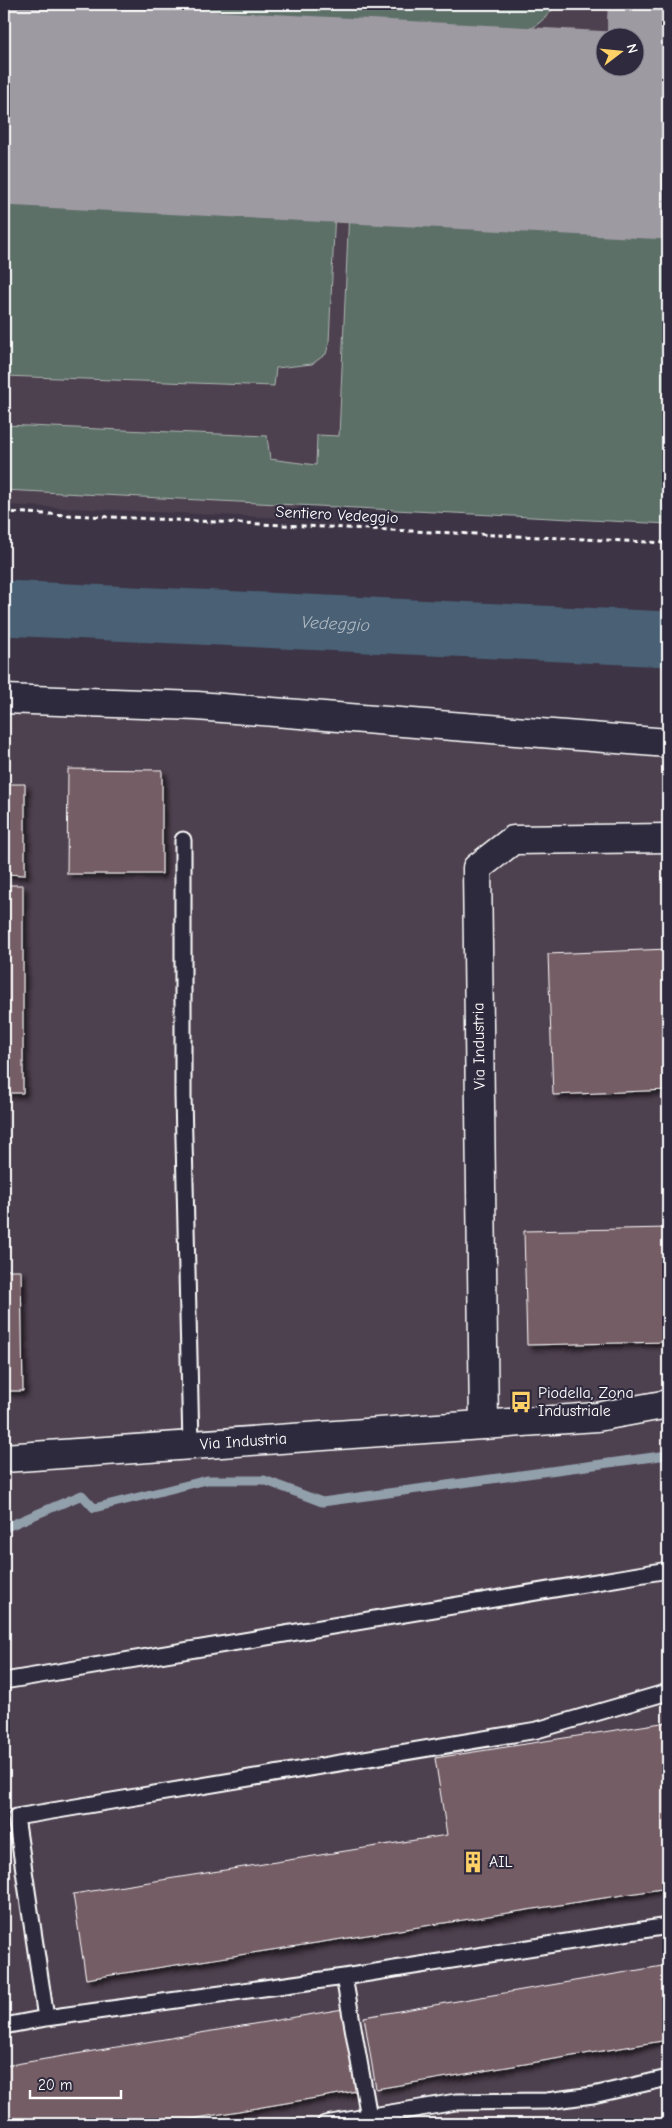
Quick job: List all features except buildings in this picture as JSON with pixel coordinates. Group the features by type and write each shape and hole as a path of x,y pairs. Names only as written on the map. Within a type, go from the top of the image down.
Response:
{"street":[{"path":"4,699 197,706 668,743"},
{"name":"Via Industria","path":"484,1425 477,868 513,840 668,838"},
{"name":"Via Industria","path":"4,1458 597,1418 668,1404"}],"lane":[{"path":"183,840 183,1096 191,1445"},
{"path":"4,1682 668,1570"},
{"path":"46,2018 16,1817 537,1730 668,1692"},
{"path":"4,2026 46,2018 344,1976 668,1926"},
{"path":"344,1976 369,2117"},
{"path":"325,2124 456,2102 547,2101 592,2095 668,2078"}],"path":[{"name":"Sentiero Vedeggio","path":"4,512 668,543"}],"shaded area":[{"path":"4,4 668,4 668,524 301,505 286,518 4,505"},
{"path":"4,701 668,741 668,2124 4,2124"}],"green space":[{"path":"4,4 557,4 536,25 511,40 483,49 454,54 4,32"},
{"path":"4,171 336,187 329,343 326,354 312,364 276,368 274,386 4,376"},
{"path":"350,187 668,203 668,524 4,490 4,425 267,436 270,459 316,465 317,435 339,436"}],"waterway":[{"name":"Vedeggio","path":"4,608 668,639"},
{"path":"4,1528 82,1495 94,1508 207,1480 264,1480 322,1502 668,1455"}],"taxiway":[{"path":"440,125 564,126 604,114 618,104 630,91 639,76 648,40 648,19 658,73 668,93"}],"runway":[{"path":"4,103 668,137"}],"place":[{"name":"Piodella, Zona Industriale","path":"521,1402"},
{"name":"AIL","path":"473,1862"}]}
